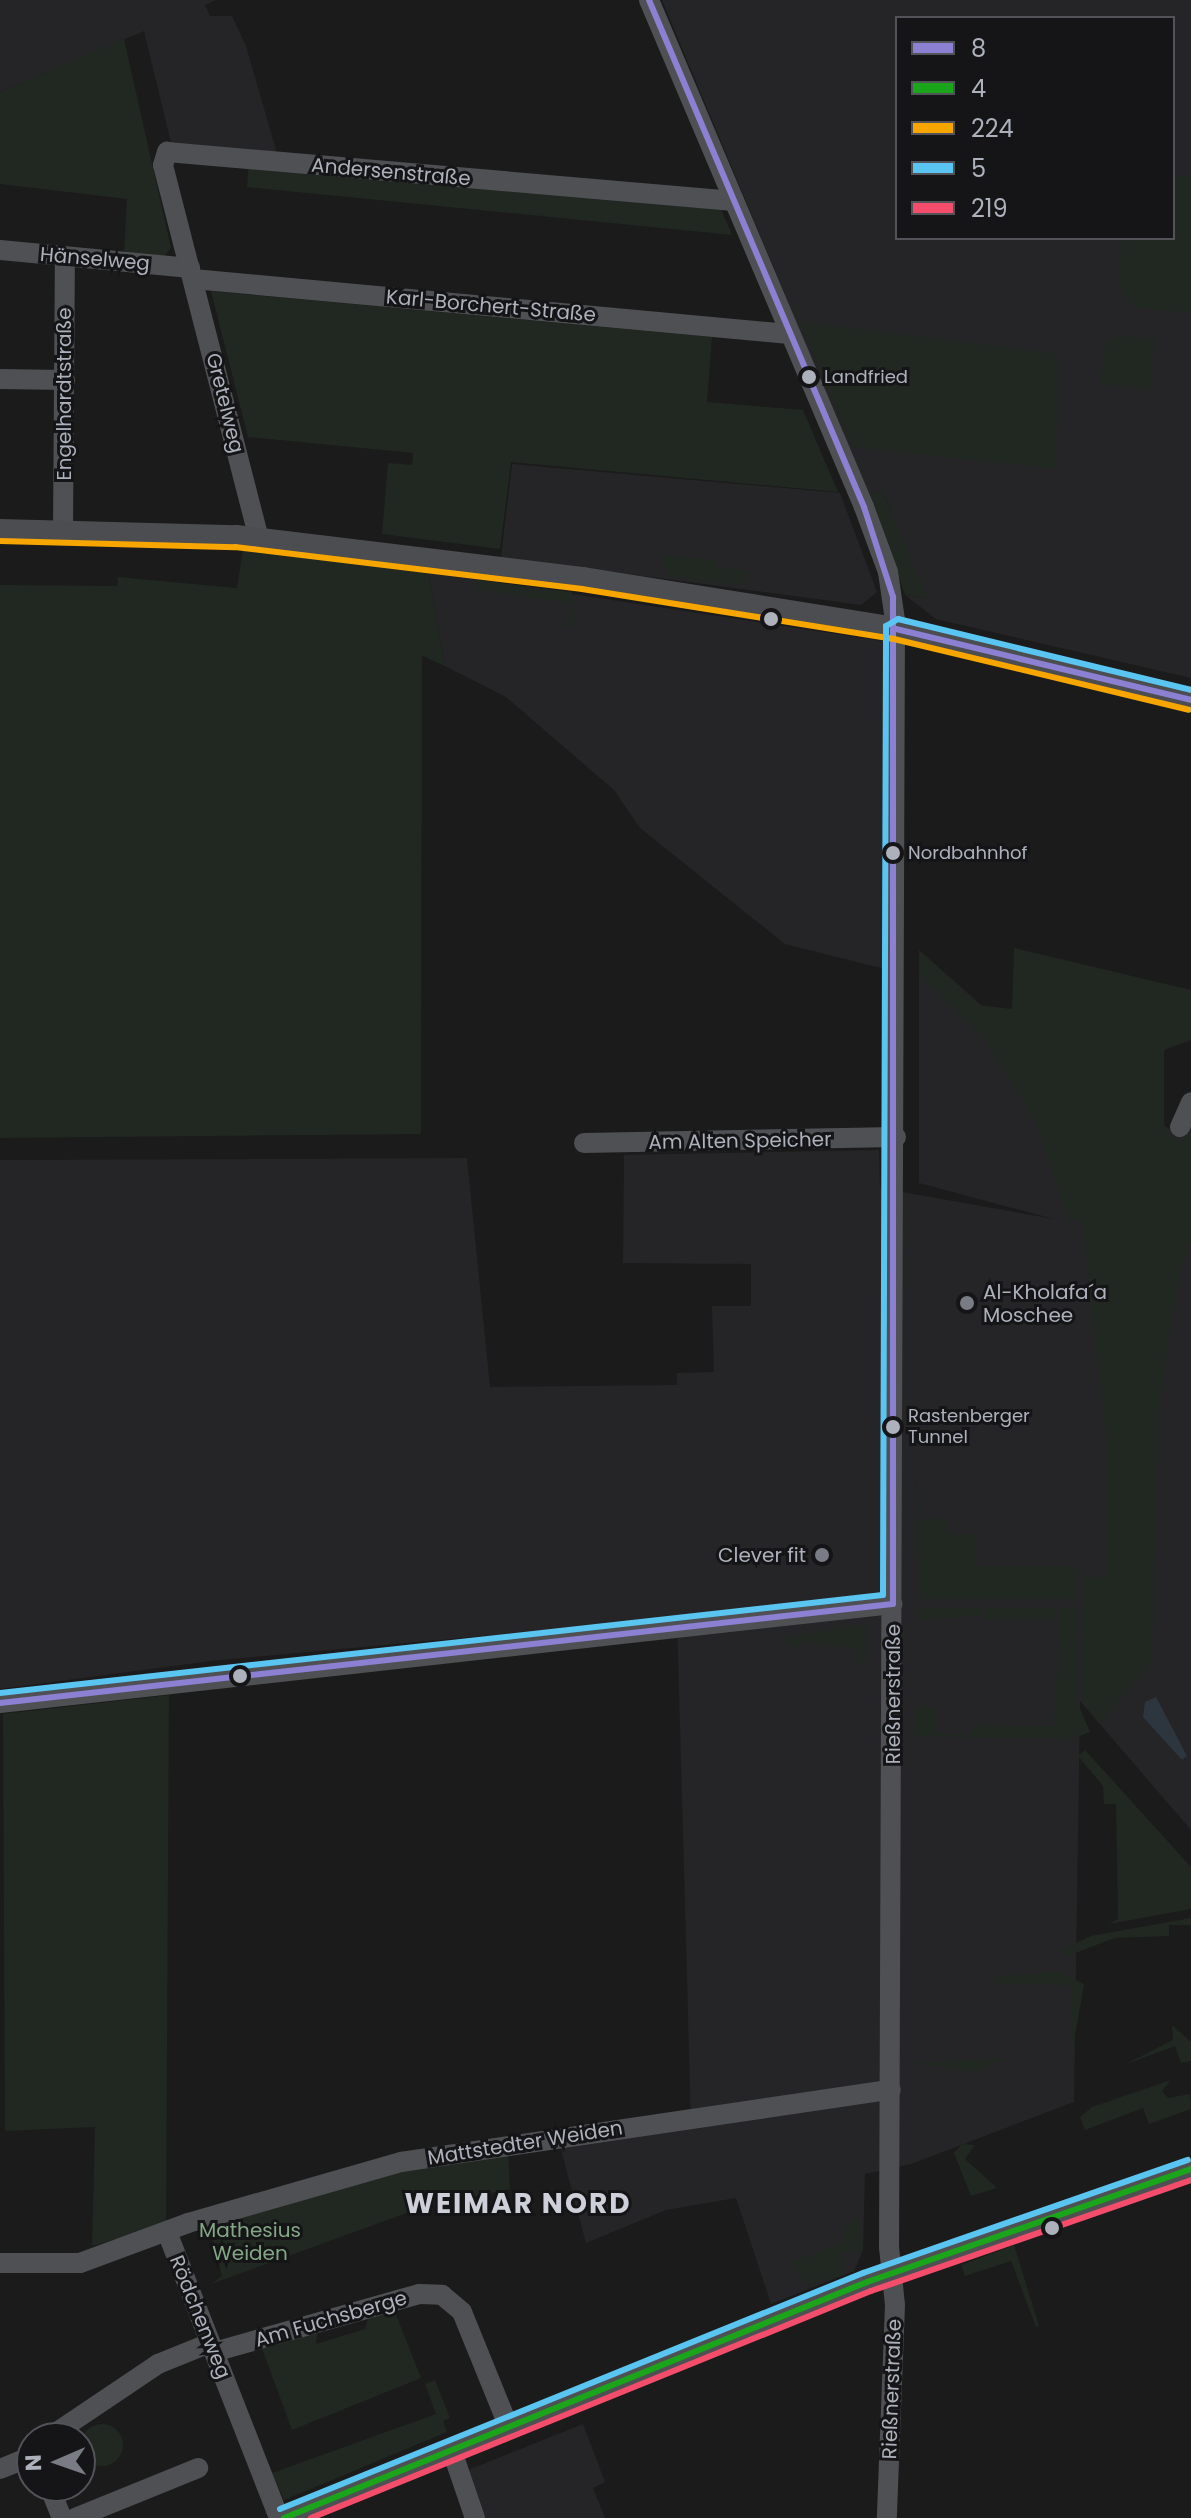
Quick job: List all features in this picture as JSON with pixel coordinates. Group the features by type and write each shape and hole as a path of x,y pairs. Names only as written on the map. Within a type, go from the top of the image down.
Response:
{"main road":[{"path":"0,531 259,539 666,591 896,629 1191,700"}],"street":[{"name":"Rießnerstraße","path":"649,0 888,572 896,629 892,2274 887,2518"},
{"name":"Andersenstraße","path":"192,274 163,165 167,152 734,201"},
{"name":"Hänselweg","path":"0,250 192,274"},
{"name":"Engelhardtstraße","path":"63,531 65,257"},
{"name":"Karl-Borchert-Straße","path":"192,274 789,334"},
{"name":"Gretelweg","path":"192,274 259,539"},
{"path":"0,379 65,380"},
{"path":"1180,1127 1191,1102"},
{"name":"Am Alten Speicher","path":"584,1143 896,1137"},
{"path":"0,1703 893,1604"},
{"name":"Mattstedter Weiden","path":"167,2232 401,2162 891,2090"},
{"path":"281,2518 892,2274 1191,2169"},
{"name":"Rödchenweg","path":"0,2263 80,2263 167,2232 281,2518"},
{"name":"Am Fuchsberge","path":"72,2422 158,2364 419,2294 442,2295 462,2312 509,2428"},
{"path":"452,2451 475,2518"},
{"path":"60,2516 198,2468"}],"shaded area":[{"path":"0,0 216,0 205,5 210,16 232,16 246,46 278,157 172,147 144,31 0,92"},
{"path":"662,0 1191,0 1191,678 936,619 905,595 926,598 882,490 869,496"},
{"path":"512,464 840,493 877,592 861,605 501,557"},
{"path":"428,572 889,642 893,971 785,944 640,828 614,790 506,697 445,666"},
{"path":"919,950 980,1004 1059,1123 1163,1125 1181,1136 1191,1123 1191,1830 1080,1701 1074,2102 911,2164 865,2174 863,2250 854,2271 771,2304 736,2198 666,2210 586,2243 560,2146 691,2123 677,1618 211,1661 0,1689 0,1160 467,1158 490,1387 677,1385 677,1373 714,1372 712,1306 751,1306 751,1264 623,1263 624,1155 879,1150 880,1188 1054,1219 919,1183"},
{"path":"1156,1697 1187,1756 1182,1760 1143,1717 1145,1702"},
{"path":"583,2424 605,2482 593,2488 605,2518 482,2518 468,2470"}],"green space":[{"path":"124,39 171,248 164,256 124,253 127,199 0,184 0,92"},
{"path":"249,159 717,200 732,235 247,187"},
{"path":"1175,175 1191,177 1191,313 1134,307 1119,285 1121,240 1175,240"},
{"path":"211,291 712,337 707,402 803,410 838,492 511,462 500,549 382,534 388,463 412,465 413,453 248,437"},
{"path":"800,322 1058,354 1056,469 853,447"},
{"path":"1154,333 1150,389 1100,384 1105,343 1120,334 1143,341"},
{"path":"882,490 927,598 905,595 869,496"},
{"path":"243,549 428,572 445,666 422,656 421,1134 0,1138 0,585 117,586 118,577 237,588"},
{"path":"660,555 715,560 715,567 749,571 743,585 668,576"},
{"path":"476,580 572,592 575,625 566,627 571,603 475,589"},
{"path":"1014,948 1191,990 1191,1040 1164,1050 1164,1129 1181,1144 1191,1131 1191,1241 1179,1274 1158,1410 1152,1661 1099,1724 1081,1697 1084,1577 1107,1577 1108,1453 1082,1219 1069,1221 1036,1122 983,1037 919,974 920,952 979,1005 1012,1009"},
{"path":"915,1463 920,1519 947,1519 948,1534 975,1534 977,1566 1077,1566 1076,1599 920,1599"},
{"path":"1077,1606 1075,1697 1090,1732 1072,1739 914,1736 915,1707 936,1707 936,1733 971,1735 971,1725 1054,1726 1055,1674 1062,1673 1059,1609"},
{"path":"922,1608 980,1608 980,1616 916,1620"},
{"path":"984,1608 1056,1608 1056,1619 984,1619"},
{"path":"865,1624 865,1663 856,1662 857,1649 802,1641 796,1652 782,1638"},
{"path":"169,1695 166,2224 92,2246 95,2127 5,2131 3,1714"},
{"path":"1085,1750 1191,1867 1191,1909 1109,1924 1118,1919 1116,1804 1104,1804 1103,1786 1078,1756"},
{"path":"1191,1918 1191,1925 1169,1925 1169,1936 1115,1938 1067,1956 1059,1951 1091,1936"},
{"path":"1057,1971 1084,1984 1071,2059 1072,1985 994,1984 994,1977"},
{"path":"1172,2025 1191,2042 1191,2061 1181,2063 1175,2046 1124,2065 1173,2040"},
{"path":"992,2059 1005,2059 974,2072 914,2063"},
{"path":"1171,2080 1162,2091 1168,2098 1190,2094 1191,2109 1149,2124 1143,2108 1085,2130 1080,2117 1092,2107"},
{"path":"962,2144 975,2145 965,2159 997,2188 971,2196 954,2153"},
{"name":"Mathesius Weiden","path":"508,2153 510,2189 423,2207 211,2284 222,2276 209,2225 397,2171"},
{"path":"858,2218 863,2250 842,2253 842,2275 807,2285 791,2262 844,2242 844,2227"},
{"path":"1014,2245 1039,2326 1036,2327 1011,2261 965,2276 961,2265"},
{"path":"393,2307 421,2378 292,2430 261,2346 318,2328 316,2344 365,2329 369,2315"},
{"path":"435,2380 450,2418 443,2421 447,2432 284,2500 272,2473 436,2414 425,2384"},
{"path":"96,2426 110,2426 121,2437 123,2445 117,2460 102,2466 96,2464"}],"transit line":[{"name":"8","path":"649,0 864,507 893,597 893,1604"},
{"name":"224","path":"0,541 235,547 582,589 894,639 1189,710"},
{"name":"5","path":"0,1693 883,1595 886,626 898,619 1191,690"},
{"name":"8","path":"896,629 1191,700"},
{"name":"8","path":"0,1703 893,1604"},
{"name":"5","path":"280,2509 863,2273 1188,2160"},
{"name":"4","path":"284,2518 867,2282 1191,2169"},
{"name":"219","path":"311,2518 871,2291 1191,2180"}],"place":[{"name":"Landfried","path":"809,377"},
{"name":"Nordbahnhof","path":"893,853"},
{"name":"Al-Kholafa´a Moschee","path":"967,1303"},
{"name":"Rastenberger Tunnel","path":"893,1427"},
{"name":"Clever fit","path":"822,1555"}],"district":[{"name":"WEIMAR NORD","path":"518,2204"}]}
